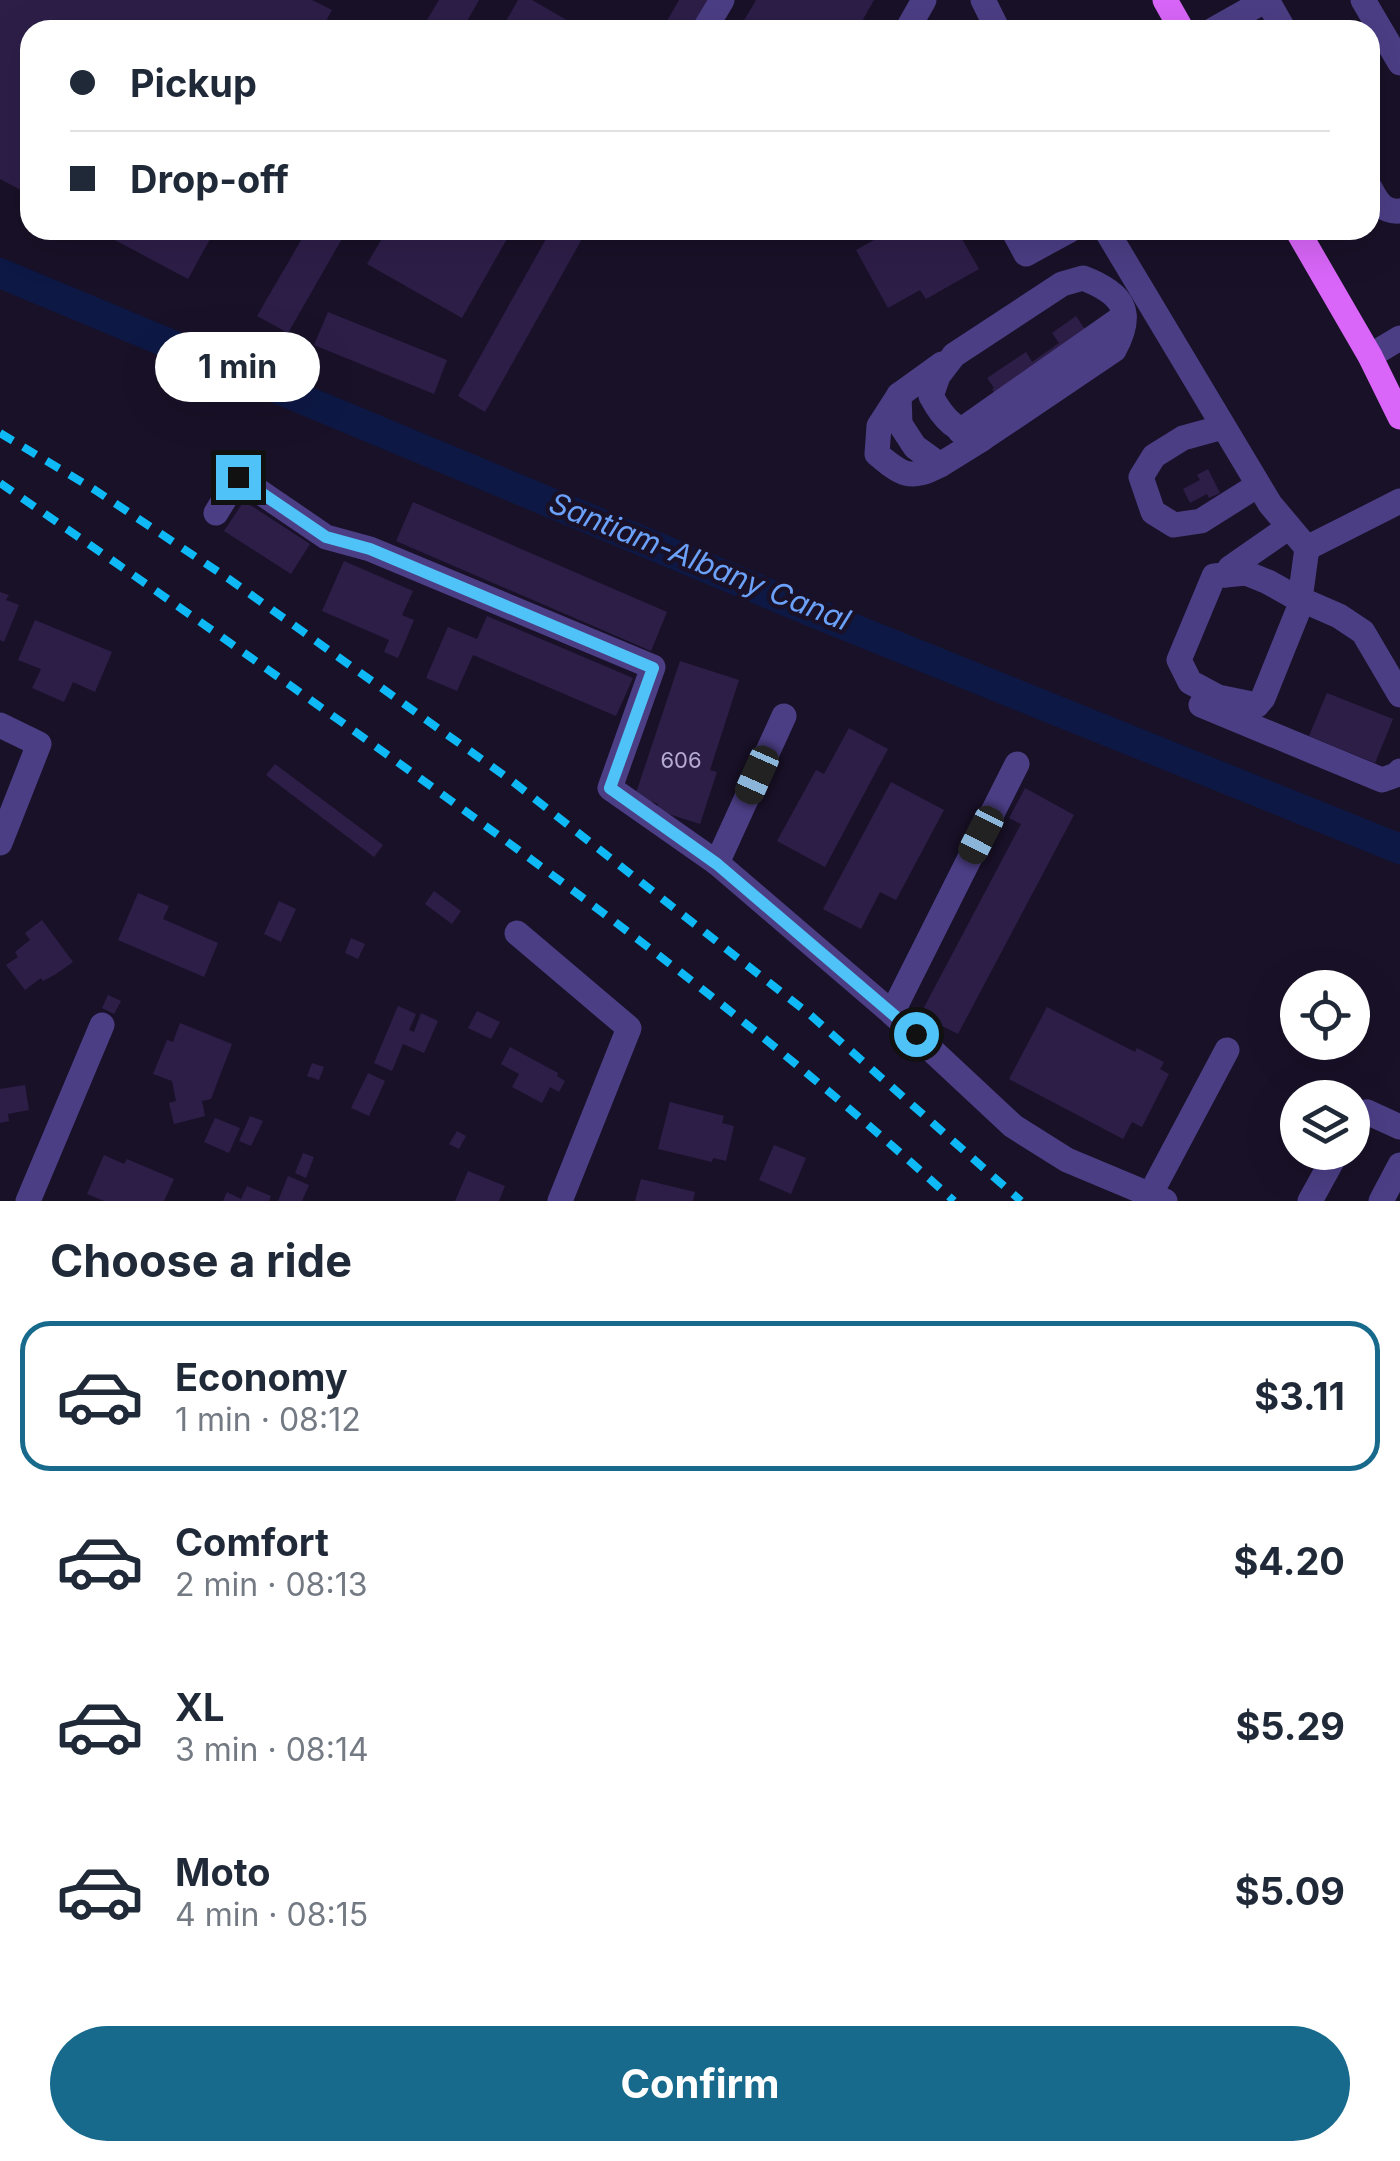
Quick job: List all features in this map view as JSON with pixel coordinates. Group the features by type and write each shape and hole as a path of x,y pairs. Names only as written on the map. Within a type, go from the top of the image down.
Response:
{"main road":[{"path":"1303,240 1370,356 1400,418"}],"street":[{"path":"1231,20 1267,0"},
{"path":"1380,28 1400,63"},
{"path":"1018,240 1026,254 1052,240"},
{"path":"1109,240 1125,296 1124,333 1114,350 971,435 924,474 899,472 877,454 879,426 899,395 1062,284 1084,278 1125,296 1224,427 1270,504 1308,548"},
{"path":"1370,356 1400,338"},
{"path":"954,354 938,376 931,396 941,415 971,435"},
{"path":"899,395 900,424 915,447 940,464"},
{"path":"1224,427 1183,438 1154,456 1141,477 1153,512 1174,525 1201,520 1258,485"},
{"path":"216,513 238,477 326,537 370,549 653,668 610,788 717,864 892,1013 1013,1126 1067,1160 1158,1198 1228,1050"},
{"path":"1308,548 1400,501"},
{"path":"1225,575 1289,527"},
{"path":"1308,548 1300,598 1363,632 1400,695"},
{"path":"1179,660 1190,682 1218,697 1256,705 1302,600 1268,582 1246,573 1214,576 1179,660 1169,674 1176,691 1206,708 1382,780 1400,771"},
{"path":"717,864 784,716"},
{"path":"0,725 39,744 0,842"},
{"path":"892,1013 1017,764"},
{"path":"517,932 629,1028 560,1201"},
{"path":"28,1201 102,1024"},
{"path":"1370,1113 1400,1127"},
{"path":"1380,1201 1400,1165"},
{"path":"1310,1201 1327,1170"}],"building":[{"path":"0,0 312,0 332,10 326,20 20,20 20,190 0,179"},
{"path":"439,0 479,0 468,20 427,20"},
{"path":"518,0 532,0 567,20 507,20"},
{"path":"679,0 713,0 702,20 668,20"},
{"path":"756,0 874,0 863,20 744,20"},
{"path":"115,240 209,240 188,279"},
{"path":"301,240 341,240 288,333 257,316"},
{"path":"381,240 506,240 462,318 367,264"},
{"path":"545,240 581,240 485,412 458,396"},
{"path":"874,240 963,240 979,269 926,299 920,290 888,308 856,250"},
{"path":"328,312 447,360 434,394 314,345"},
{"path":"1076,316 1100,352 1009,415 987,378 1026,352 1032,362 1059,343 1052,333"},
{"path":"1208,469 1220,493 1209,498 1207,494 1190,503 1183,489 1200,480 1197,475"},
{"path":"244,501 310,544 291,574 224,531"},
{"path":"413,502 667,612 651,651 396,541"},
{"path":"344,561 413,591 402,615 414,620 398,658 384,652 389,640 322,611"},
{"path":"0,592 9,595 6,600 19,605 4,642 0,640"},
{"path":"487,616 633,678 616,716 473,655 457,691 426,678 448,627 477,639"},
{"path":"35,620 112,652 95,692 73,682 64,702 32,688 41,669 18,660"},
{"path":"680,661 739,680 710,770 717,772 700,824 656,810 658,804 635,796"},
{"path":"1327,693 1393,719 1375,763 1309,736"},
{"path":"849,728 888,749 825,867 777,841 816,770 824,774"},
{"path":"275,764 383,845 374,857 266,775"},
{"path":"891,782 944,810 896,900 880,892 861,929 823,909"},
{"path":"1025,788 1074,815 958,1034 920,1015 1021,824 1009,818"},
{"path":"434,891 461,911 452,924 425,904"},
{"path":"138,893 169,906 163,919 218,943 204,977 118,940"},
{"path":"279,901 296,909 281,942 264,934"},
{"path":"42,920 73,962 25,990 6,965 18,957 15,952 30,940 25,933"},
{"path":"351,938 365,944 358,959 345,953"},
{"path":"108,995 121,1001 114,1014 102,1008"},
{"path":"398,1006 416,1014 409,1030 414,1032 421,1013 438,1021 424,1053 403,1044 392,1071 374,1063"},
{"path":"1047,1007 1135,1052 1137,1048 1164,1062 1160,1069 1169,1074 1142,1127 1132,1122 1123,1139 1009,1079"},
{"path":"477,1011 500,1022 491,1039 468,1028"},
{"path":"180,1023 232,1044 211,1099 202,1101 205,1116 174,1124 169,1103 176,1101 172,1081 153,1074 167,1040 173,1042"},
{"path":"510,1047 558,1073 565,1081 559,1092 550,1087 542,1103 512,1087 519,1074 501,1064"},
{"path":"312,1063 324,1067 319,1080 307,1076"},
{"path":"368,1073 385,1081 369,1116 351,1108"},
{"path":"25,1085 29,1110 8,1114 9,1121 0,1123 0,1089"},
{"path":"670,1102 724,1116 722,1123 734,1126 726,1161 713,1158 712,1162 658,1149"},
{"path":"250,1116 263,1121 251,1146 239,1141"},
{"path":"215,1118 240,1128 229,1153 204,1142"},
{"path":"457,1131 466,1136 459,1149 449,1144"},
{"path":"774,1145 806,1158 791,1194 759,1180"},
{"path":"303,1153 314,1157 306,1178 295,1173"},
{"path":"104,1155 124,1164 127,1159 174,1179 164,1201 104,1201 87,1194"},
{"path":"468,1171 505,1186 499,1201 455,1201"},
{"path":"288,1176 309,1185 302,1201 278,1201"},
{"path":"641,1179 695,1192 693,1201 635,1201"},
{"path":"247,1186 271,1196 269,1201 223,1201 227,1192 241,1199"}],"waterway":[{"name":"Santiam-Albany Canal","path":"0,273 822,616 1400,849"}],"railway":[{"path":"0,433 95,490 229,579 512,781 808,1013 1021,1201"},
{"path":"0,483 347,726 611,919 820,1084 954,1201"}],"route":[{"path":"238,477 326,537 370,549 653,668 610,788 717,864 916,1034"}]}
